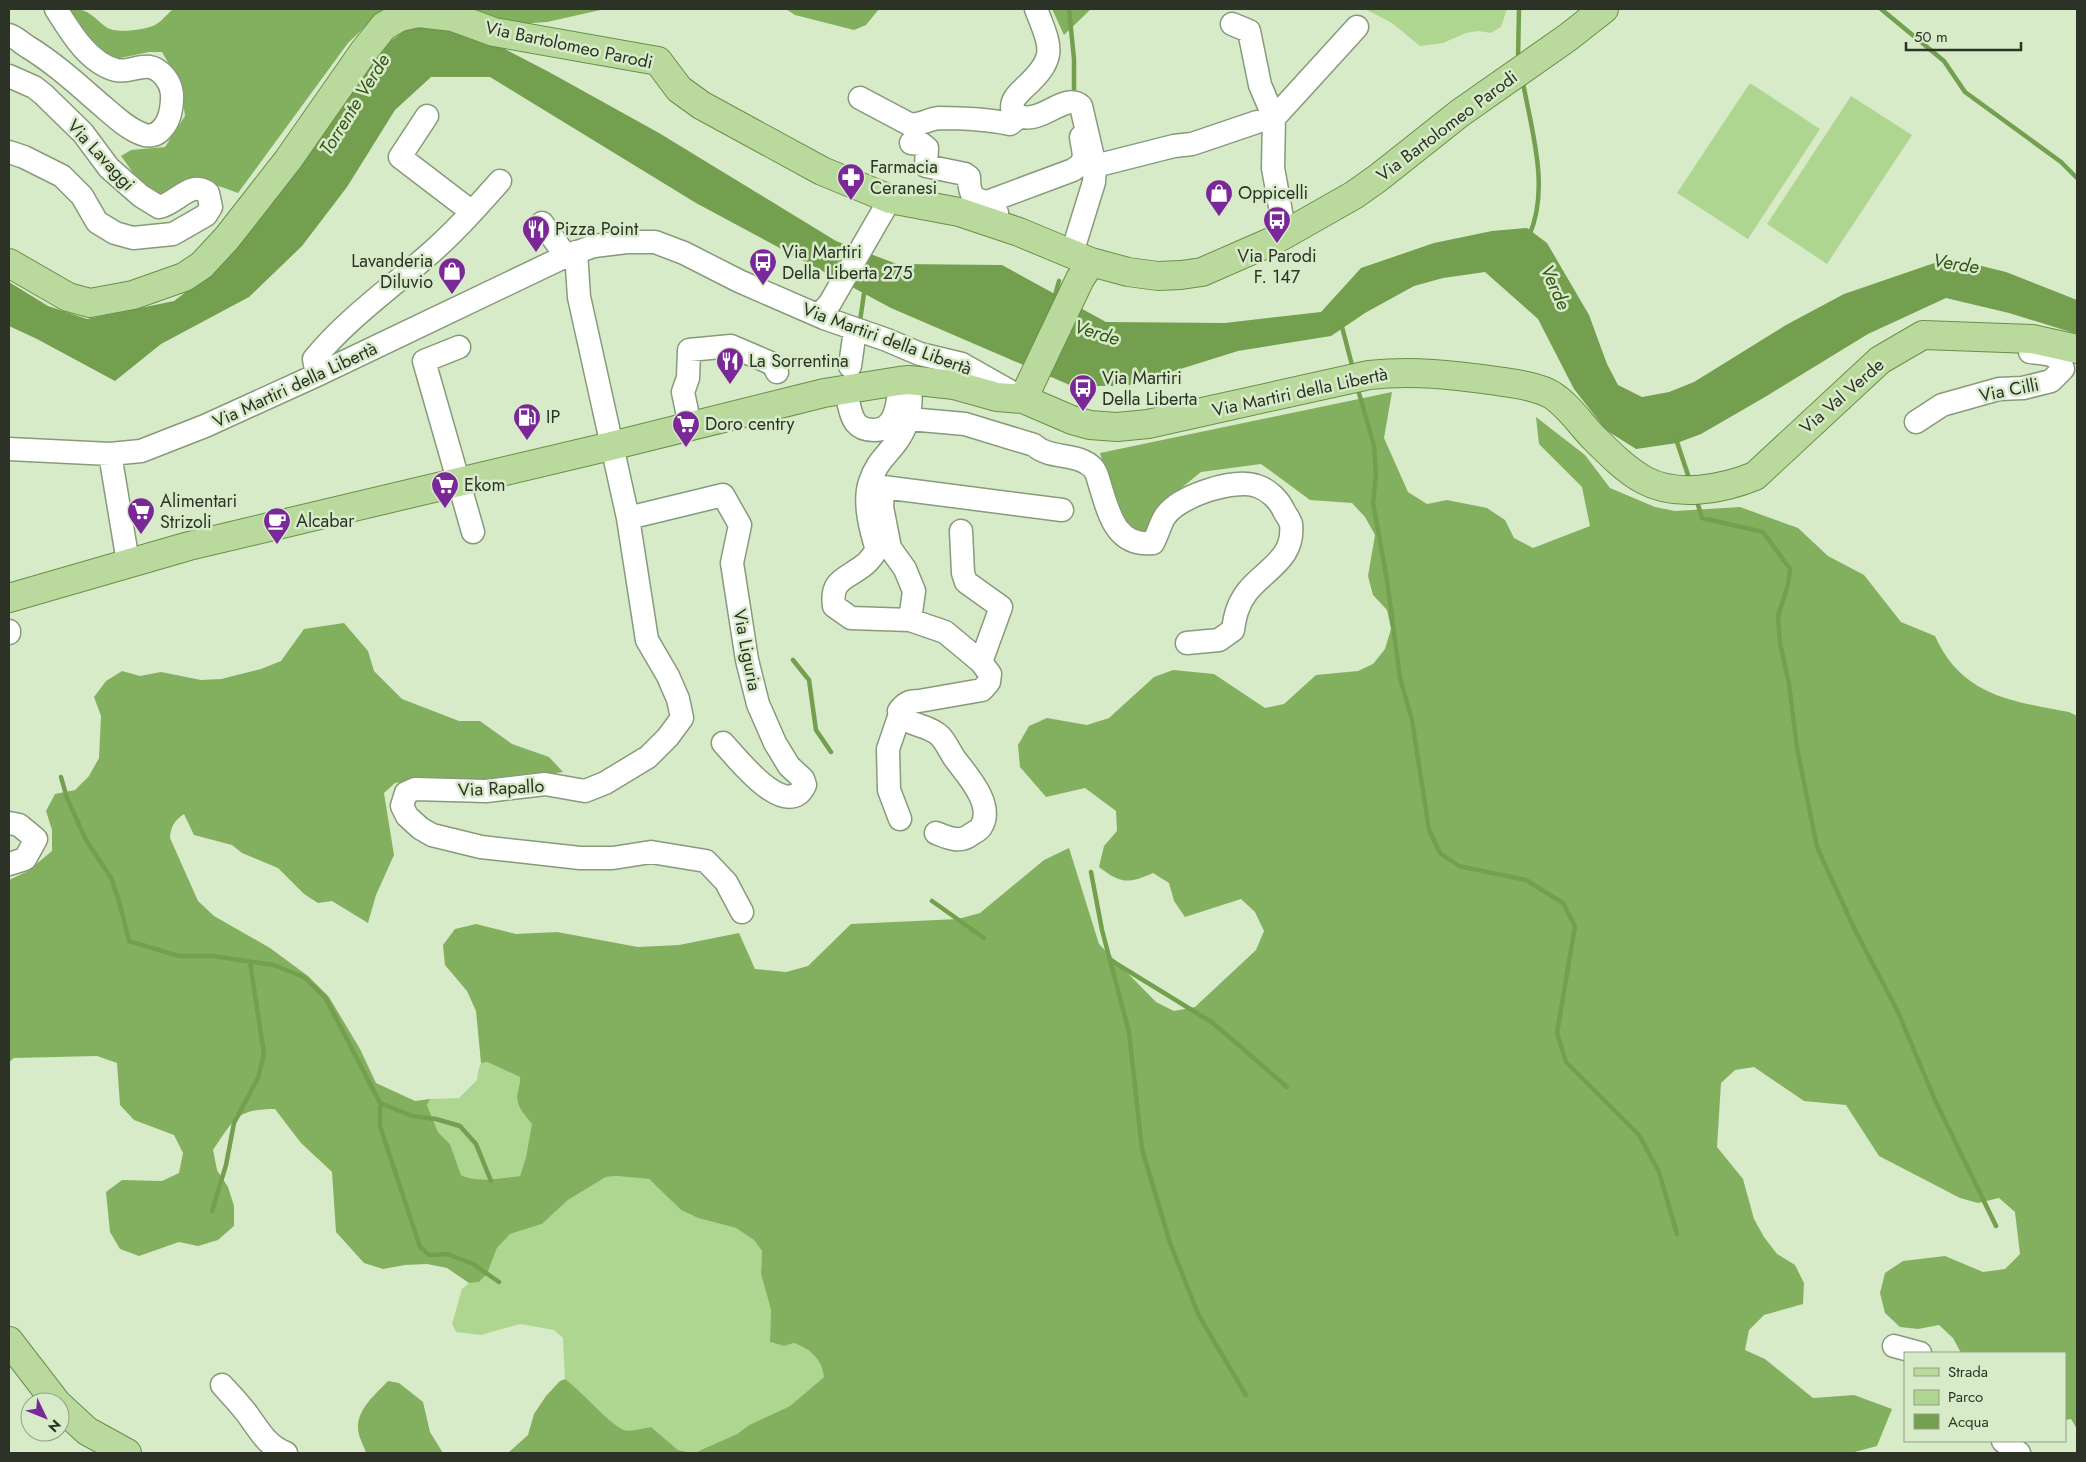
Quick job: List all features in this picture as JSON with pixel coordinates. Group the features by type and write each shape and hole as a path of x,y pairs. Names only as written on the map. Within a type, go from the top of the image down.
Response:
{"main road":[{"name":"Via Bartolomeo Parodi","path":"9,263 68,297 90,303 133,295 184,277 202,265 227,238 288,160 364,51 384,26 400,17 418,13 453,17 494,32 658,61 679,89 701,105 822,171 890,199 959,212 991,213 1081,265 1158,276 1202,272 1285,234 1354,196 1460,113 1575,32 1604,9"},
{"path":"9,598 128,562 189,546 459,480 611,446 824,393 904,380 954,385 997,397 1026,393 1081,265"},
{"name":"Via Val Verde","path":"1764,470 1785,447 1880,360 1923,335 2032,339 2077,349"},
{"name":"Via Martiri della Libertà","path":"1026,393 1072,420 1090,426 1117,427 1148,424 1369,376 1400,372 1448,374 1526,386 1552,395 1622,465 1646,481 1668,488 1691,490 1736,484 1764,470"},
{"path":"16,1342 50,1392"},
{"path":"70,1414 87,1430 127,1453"}],"street":[{"name":"Via Lavaggi","path":"9,35 51,62 123,123 143,135 158,134 166,126 171,111 173,93 168,81 161,72 151,67 118,70 105,66 87,51 56,9"},
{"path":"1019,117 1012,110 1013,101 1043,67 1048,59 1050,50 1036,9"},
{"path":"1232,24 1249,31 1285,234"},
{"path":"1095,166 1174,146 1192,144 1266,120 1357,27"},
{"name":"Via Lavaggi","path":"9,76 34,87 43,94 83,133 109,168 141,196 159,208 167,206 190,189 200,188 208,193 211,207 206,215 173,234 133,238 115,233 97,222 82,196 62,176 24,157 9,152"},
{"path":"860,98 909,124 917,125 937,118 997,121 1010,124 1019,117 1035,117 1064,104 1074,102 1081,106 1095,166 1081,265"},
{"path":"427,116 400,157 472,212"},
{"path":"911,143 922,144 927,148 926,166 965,174 969,177 972,196 991,213 1081,165 1084,158 1080,128 1085,124"},
{"path":"317,375 314,359 330,339 428,256 472,212 500,180"},
{"path":"850,366 834,313 865,240 890,199"},
{"path":"542,223 571,254"},
{"name":"Via Martiri della Libertà","path":"9,449 110,454 141,451 205,426 317,375 571,254 603,245 627,242 654,242 684,253 739,281 834,313 887,340 920,354 962,364 1026,393"},
{"name":"Via Rapallo","path":"571,254 628,518 647,640 678,699 682,718 668,737 648,758 605,783 585,790 545,784 486,791 415,789 406,793 402,806 407,816 420,828 432,835 481,846 580,858 613,858 651,852 706,862 726,882 742,912"},
{"name":"Via Cilli","path":"1916,422 1942,405 1999,389 2023,388 2052,381 2063,369 2061,361 2055,356 1984,345 1943,336"},
{"path":"690,426 683,392 688,378 689,350 731,346 773,364 777,372"},
{"path":"459,347 424,361 473,532"},
{"path":"848,401 851,414 857,424 866,430 880,430 890,424 896,411 904,380"},
{"path":"900,819 889,790 888,749 900,714 898,711 904,704 911,701 982,690 989,682 990,674 981,662 946,632 924,623 910,620 851,618 834,606 832,595 839,580 865,565 877,550 869,522 869,484 880,460 896,443 909,419 911,395 904,380"},
{"path":"909,419 965,424 1034,445 1040,451 1086,461 1095,469 1110,518 1124,537 1140,544 1153,543 1165,515 1190,496 1230,484 1257,486 1278,500 1291,523 1288,548 1274,568 1248,590 1236,609 1233,630 1219,640 1187,643"},
{"path":"110,454 128,562"},
{"path":"910,620 914,591 905,569 890,548 882,507 883,487 1062,510"},
{"name":"Via Liguria","path":"628,518 723,495 740,525 732,563 747,660 758,704 775,744 789,766 802,779 805,785 802,791 795,796 787,798 776,794 762,783 723,743"},
{"path":"962,531 963,573 966,582 1001,608 981,662"},
{"path":"900,714 906,722 925,727 940,736 977,789 984,803 984,819 981,828 963,840 952,839 936,833"},
{"path":"9,822 19,825 36,839 25,859 9,864"},
{"path":"1894,1346 1916,1352"},
{"path":"222,1385 252,1408 265,1440 275,1448 286,1453"},
{"path":"2004,1442 2019,1453"}],"green space":[{"path":"1365,9 1507,9 1501,27 1491,33 1478,31 1466,33 1443,43 1420,46 1392,23"},
{"path":"1750,83 1820,129 1748,239 1677,193"},
{"path":"1851,96 1912,135 1827,264 1767,224"},
{"path":"487,1062 520,1077 517,1101 522,1112 533,1124 520,1176 498,1179 474,1179 461,1175 450,1144 438,1132 427,1105 430,1099 459,1098 477,1080 481,1063"},
{"path":"606,1177 649,1179 681,1210 698,1218 736,1228 754,1240 762,1251 761,1274 771,1310 770,1342 784,1346 794,1343 806,1349 817,1360 824,1377 790,1406 749,1425 737,1434 694,1453 678,1450 651,1427 624,1430 603,1415 565,1379 563,1338 554,1330 520,1324 481,1335 456,1332 452,1324 462,1289 469,1283 479,1282 487,1274 497,1248 504,1239 510,1234 542,1224 568,1200"}],"shaded area":[{"path":"173,9 390,9 375,17 348,43 238,193 205,181 164,195 149,191 121,156 131,150 165,147 185,116 181,85 162,52 149,52 111,60 82,30 71,10 87,12 106,27 123,31 137,30 155,25"},
{"path":"461,9 605,9 547,22 518,24"},
{"path":"786,9 879,9 866,25 854,30 795,15"},
{"path":"1052,9 1091,9 1064,35"},
{"path":"1392,392 1384,438 1408,492 1427,504 1447,500 1487,508 1505,520 1514,538 1533,548 1590,526 1582,487 1539,444 1536,417 1585,455 1610,488 1655,507 1675,511 1740,507 1798,528 1828,556 1864,575 1901,622 1935,636 1946,656 1959,672 1974,684 2008,699 2069,712 2077,716 2077,1429 2071,1419 2066,1420 2066,1352 1960,1352 1953,1338 1939,1325 1918,1329 1900,1327 1885,1313 1880,1293 1885,1273 1903,1261 1945,1256 1983,1272 2005,1269 2020,1254 2015,1212 1999,1198 1978,1203 1960,1198 1879,1156 1846,1105 1804,1101 1754,1067 1735,1070 1721,1083 1717,1147 1743,1179 1754,1219 1764,1237 1777,1254 1795,1265 1804,1283 1803,1304 1764,1315 1749,1330 1745,1350 1765,1359 1813,1398 1854,1395 1892,1409 1877,1446 1851,1453 694,1453 737,1434 749,1425 790,1406 824,1377 821,1365 811,1352 794,1343 784,1346 770,1342 771,1310 761,1274 762,1251 754,1240 736,1228 698,1218 681,1210 649,1179 606,1177 568,1200 542,1224 510,1234 497,1248 487,1274 479,1282 469,1283 447,1268 427,1264 383,1269 364,1263 336,1232 332,1172 301,1143 275,1109 251,1111 243,1114 231,1124 213,1150 217,1170 228,1187 234,1206 234,1226 218,1240 198,1246 179,1242 139,1256 120,1249 110,1232 106,1192 122,1180 162,1181 179,1173 183,1153 174,1135 134,1120 120,1105 117,1063 97,1056 14,1058 9,1062 9,880 28,871 52,851 52,830 46,811 55,794 75,790 89,776 99,758 101,716 94,697 106,681 122,671 140,676 161,672 201,680 221,679 261,669 281,661 304,629 344,623 368,651 374,671 402,699 459,721 480,721 512,744 549,757 563,772 488,781 433,778 395,783 384,793 394,855 376,895 368,923 332,901 318,903 304,894 278,868 242,853 232,845 194,835 184,814 175,822 170,838 198,901 214,916 270,948 308,976 329,997 360,1049 376,1083 415,1101 430,1099 427,1105 438,1132 450,1144 461,1175 474,1179 498,1179 520,1176 526,1157 532,1124 518,1105 517,1094 520,1077 487,1062 481,1063 476,1011 467,991 445,965 443,945 455,929 476,924 516,934 557,932 638,947 679,945 739,933 755,969 786,972 808,966 851,924 958,919 980,913 1044,860 1069,848 1099,944 1156,1002 1174,1011 1195,1007 1256,950 1264,931 1255,912 1241,899 1185,917 1174,901 1169,883 1153,873 1125,881 1113,877 1099,867 1104,846 1117,831 1116,811 1085,788 1046,797 1020,767 1018,745 1029,726 1047,718 1087,725 1109,718 1154,677 1173,670 1214,674 1265,708 1284,704 1316,675 1358,671 1373,664 1385,649 1391,629 1387,610 1373,595 1368,576 1375,535 1365,517 1352,503 1310,500 1261,464 1201,472 1164,502 1150,535 1130,531 1119,517 1100,453"},
{"path":"565,1379 618,1427 624,1430 634,1430 651,1427 678,1450 694,1453 508,1453 528,1435 534,1414 546,1396 560,1381"},
{"path":"388,1381 399,1383 423,1402 430,1432 443,1453 366,1453 359,1435 359,1419 366,1405"}],"water":[{"path":"410,27 443,28 495,44 659,133 836,241 897,264 1002,265 1106,322 1225,323 1321,312 1361,268 1434,243 1492,231 1527,228 1547,243 1589,315 1607,364 1618,385 1642,397 1669,392 1694,382 1786,325 1844,294 1949,258 2006,272 2077,300 2077,334 2009,313 1946,298 1868,334 1701,434 1677,443 1636,449 1606,430 1574,389 1538,319 1485,272 1443,278 1414,286 1365,313 1331,336 1238,351 1126,386 1072,386 891,308 696,203 490,77 431,77 395,110 347,187 302,246 249,297 161,344 115,381 9,326 9,282 48,306 87,319 174,301 207,276 386,44"}],"waterway":[{"path":"1069,9 1074,59 1074,89"},
{"path":"1518,59 1519,9"},
{"path":"1881,9 1944,61 1965,92 2061,162 2077,178"},
{"path":"1523,83 1539,180 1535,218 1529,236"},
{"path":"1054,299 1059,281"},
{"path":"860,321 865,287"},
{"path":"1341,323 1353,369"},
{"path":"1357,386 1374,446 1376,476 1373,503 1387,580 1400,678 1412,720 1429,830 1440,853 1459,866 1526,880 1563,903 1575,926 1557,1033 1566,1062 1639,1135 1659,1172 1677,1234"},
{"path":"1676,439 1690,481"},
{"path":"1696,498 1702,518 1763,532 1790,569 1788,585 1778,616 1780,643 1789,684 1797,748 1817,847 1855,930 1898,1012 1935,1100 1996,1226"},
{"path":"793,660 809,680 816,730 831,752"},
{"path":"61,777 67,798 86,840 111,878 129,941 179,956 213,956 273,965 304,977 325,997 380,1103 380,1126 420,1247 429,1255 447,1254 473,1264 499,1282"},
{"path":"1091,872 1102,930 1129,1032 1142,1149 1170,1243 1199,1316 1246,1395"},
{"path":"932,901 984,938"},
{"path":"1112,961 1213,1023 1287,1087"},
{"path":"212,1211 226,1165 234,1123 258,1078 264,1054 250,962"},
{"path":"380,1103 412,1116 436,1119 460,1126 476,1144 491,1181"}],"place":[{"name":"Farmacia Ceranesi","path":"851,201"},
{"name":"Oppicelli","path":"1219,217"},
{"name":"Via Parodi F. 147","path":"1277,244"},
{"name":"Pizza Point","path":"536,253"},
{"name":"Via Martiri Della Liberta 275","path":"763,286"},
{"name":"Lavanderia Diluvio","path":"452,295"},
{"name":"La Sorrentina","path":"730,385"},
{"name":"Via Martiri Della Liberta","path":"1083,412"},
{"name":"IP","path":"527,441"},
{"name":"Doro centry","path":"686,448"},
{"name":"Ekom","path":"445,509"},
{"name":"Alimentari Strizoli","path":"141,535"},
{"name":"Alcabar","path":"277,545"}],"water label":[{"name":"Torrente Verde","path":"354,104"},
{"name":"Verde","path":"1956,263"},
{"name":"Verde","path":"1556,287"},
{"name":"Verde","path":"1097,332"}]}
